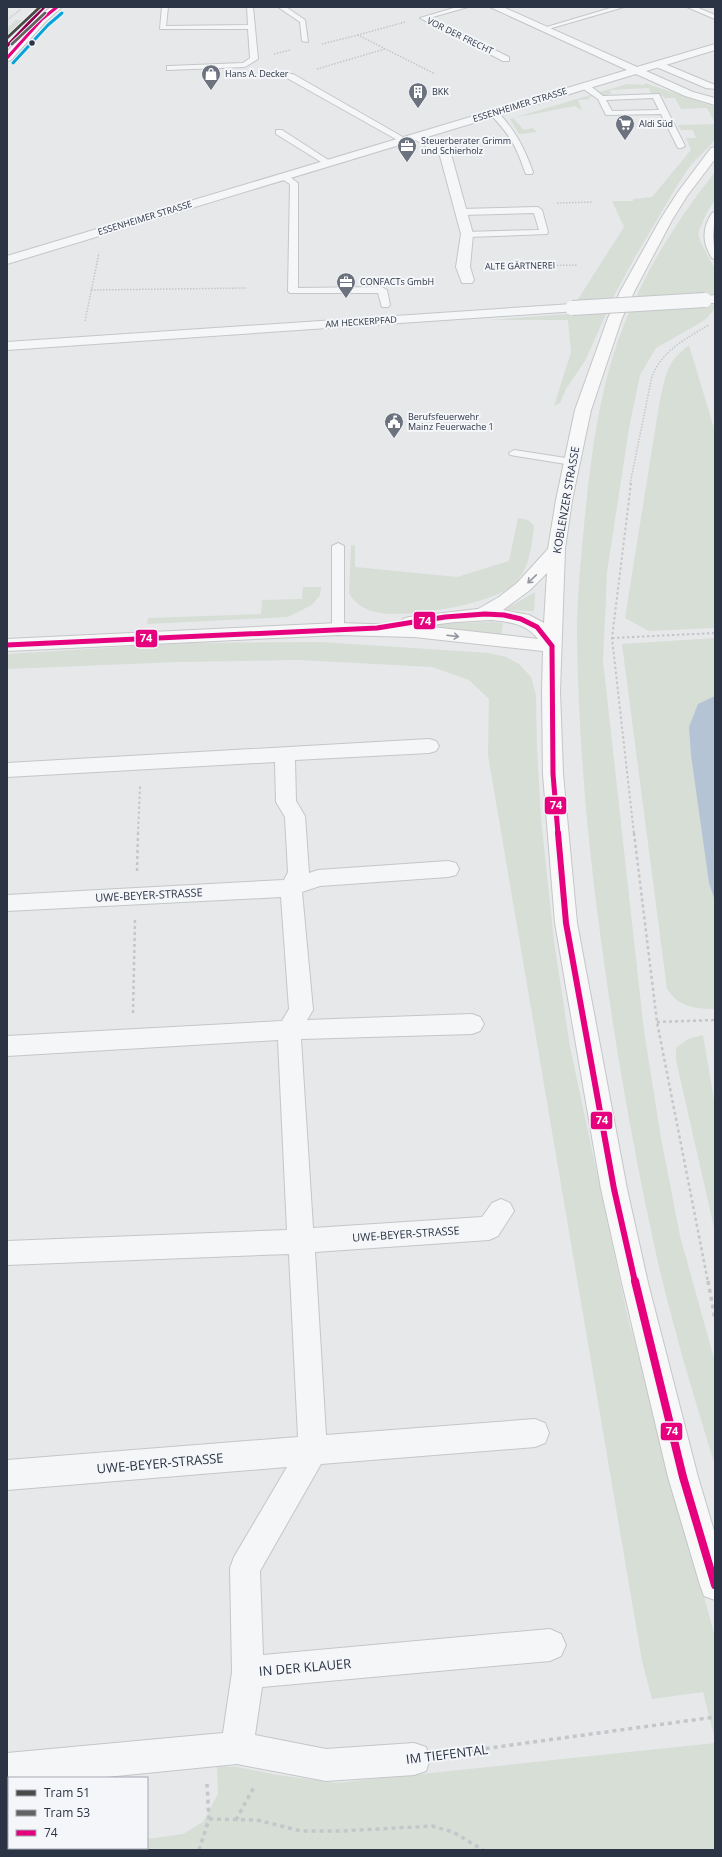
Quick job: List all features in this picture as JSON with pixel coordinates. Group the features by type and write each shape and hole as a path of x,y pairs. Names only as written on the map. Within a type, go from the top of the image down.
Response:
{"main road":[{"path":"7,58 42,20 58,7"},
{"name":"KOBLENZER STRASSE","path":"715,151 682,195 666,220 615,318 583,410 564,500 556,549 552,646 553,774 566,923 614,1190 635,1283 683,1477 715,1585"},
{"path":"482,614 517,594 538,574 556,549"},
{"path":"372,629 433,619 482,614 506,616 533,624 542,630 552,646"},
{"path":"7,645 338,629 372,629 414,631 552,646"}],"street":[{"path":"495,7 689,94 715,102"},
{"name":"ESSENHEIMER STRASSE","path":"7,260 715,47"},
{"path":"418,136 445,154 467,234 463,267 467,280"},
{"name":"AM HECKERPFAD","path":"7,346 710,299"},
{"path":"7,770 429,746"},
{"path":"248,1672 245,1568 313,1451 290,1030 301,1010 291,888 299,872 295,816 286,802 285,754"},
{"name":"UWE-BEYER-STRASSE","path":"7,903 291,888 318,878 448,869"},
{"path":"7,1046 290,1030 472,1024"},
{"name":"UWE-BEYER-STRASSE","path":"7,1253 302,1242 489,1228 501,1211"},
{"name":"UWE-BEYER-STRASSE","path":"7,1475 535,1433"},
{"name":"IN DER KLAUER","path":"238,1748 248,1672 550,1644"},
{"path":"7,1770 238,1748"},
{"name":"IM TIEFENTAL","path":"238,1748 326,1765 414,1759"}],"lane":[{"path":"165,7 162,28 252,26"},
{"path":"170,68 245,65 254,59 250,7"},
{"path":"281,7 303,21 306,41"},
{"path":"423,18 465,7"},
{"path":"543,29 621,7"},
{"path":"690,7 715,17"},
{"name":"VOR DER FRECHT","path":"423,18 506,59"},
{"path":"657,64 709,86 715,87"},
{"path":"290,76 404,140"},
{"path":"585,86 601,98 609,113 664,112"},
{"path":"601,98 656,96 681,146"},
{"path":"494,113 512,134 529,172"},
{"path":"279,132 329,163"},
{"path":"283,176 294,183 292,291 382,290 384,305"},
{"path":"461,212 538,210 544,232 467,234"},
{"path":"715,215 707,238 715,256"},
{"path":"514,454 572,462"},
{"path":"338,546 338,629"}],"path":[{"path":"7,20 22,8"},
{"name":"VOR DER FRECHT","path":"423,18 358,35 435,74"},
{"path":"254,59 307,45 306,41"},
{"path":"290,76 386,49"},
{"path":"538,210 542,204 592,202"},
{"path":"87,313 101,244 92,234"},
{"name":"ALTE GÄRTNEREI","path":"463,267 578,265"},
{"path":"91,290 246,288"},
{"path":"712,322 671,347 655,366 630,486 612,638 645,935 657,1022 715,1319"},
{"path":"612,638 715,633"},
{"path":"137,864 140,784"},
{"path":"132,1017 136,913"},
{"path":"657,1022 715,1020"},
{"name":"IM TIEFENTAL","path":"414,1759 715,1717"},
{"path":"199,1850 209,1819 207,1781"},
{"path":"236,1820 257,1782"},
{"path":"209,1819 257,1820 301,1831 342,1831 432,1826 453,1832 483,1850"}],"shaded area":[{"path":"16,20 28,21 7,41 7,28"},
{"path":"645,83 715,107 715,123 707,108 681,109 675,98 664,98 663,96 651,93 649,88 610,90 611,94 578,100 582,110 575,106 514,118 627,84 644,85"},
{"path":"513,118 524,130 533,128 537,132 519,134 510,119"},
{"path":"715,124 715,140 690,166 678,184 615,294 585,361 566,389 560,403 554,406 571,352 568,320 490,320 594,312 575,304 624,227 612,201 633,201 633,199 652,197 691,150 686,138 696,138 693,130 681,130 678,125"},
{"path":"715,172 715,200 706,214 698,233 701,243 715,269 715,294 683,296 679,306 711,304 715,305 715,308 707,318 656,348 640,375 629,428 607,572 603,661 644,1031 661,1138 680,1236 715,1362 715,1465 684,1362 657,1258 619,1060 606,980 591,863 581,748 577,632 580,565 591,460 598,417 614,353 633,304 656,258 684,214"},
{"path":"689,345 715,432 715,628 649,631 625,618 660,399 668,369 681,351"},
{"path":"518,518 528,520 534,526 531,550 526,566 519,579 502,592 486,599 446,609 405,614 388,614 367,609 357,603 349,593 351,545 355,546 355,567 457,577 509,561"},
{"path":"303,587 321,587 320,595 312,605 288,617 147,624 148,618 261,614 262,600 302,599"},
{"path":"535,592 534,611 506,609"},
{"path":"503,623 501,637 432,626 433,624"},
{"path":"715,638 715,1009 691,1007 686,1005 677,1000 667,989 622,644"},
{"path":"321,642 489,653 506,657 519,664 531,677 536,695 541,819 554,941 570,1047 627,1314 715,1637 715,1740 703,1692 652,1699 642,1661 488,755 489,699 469,680 432,667 299,660 178,662 7,669 7,654 187,643"},
{"path":"703,1035 715,1106 715,1232 676,1060 676,1048 688,1039"},
{"path":"715,1743 715,1850 64,1850 148,1849 148,1839 183,1834 203,1822 218,1794 217,1766 237,1767 278,1775 336,1783"}],"water":[{"path":"715,696 715,901 709,883 691,755 689,727 698,704"}],"tram line":[{"name":"51","path":"7,38 40,7"},
{"name":"53","path":"12,44 45,13"}],"transit line":[{"path":"7,46 44,7"},
{"name":"74","path":"7,58 42,19 57,7"},
{"path":"13,63 48,25 62,13"},
{"name":"74","path":"7,645 377,628 445,617 485,614 504,615 521,619 537,627 552,646"},
{"name":"74","path":"552,646 553,774 566,923 614,1189 635,1283 683,1477 715,1585"}],"place":[{"name":"Hans A. Decker","path":"211,91"},
{"name":"BKK","path":"418,109"},
{"name":"Aldi Süd","path":"625,141"},
{"name":"Steuerberater Grimm und Schierholz","path":"407,163"},
{"name":"CONFACTs GmbH","path":"346,299"},
{"name":"Berufsfeuerwehr Mainz Feuerwache 1","path":"394,439"}]}
